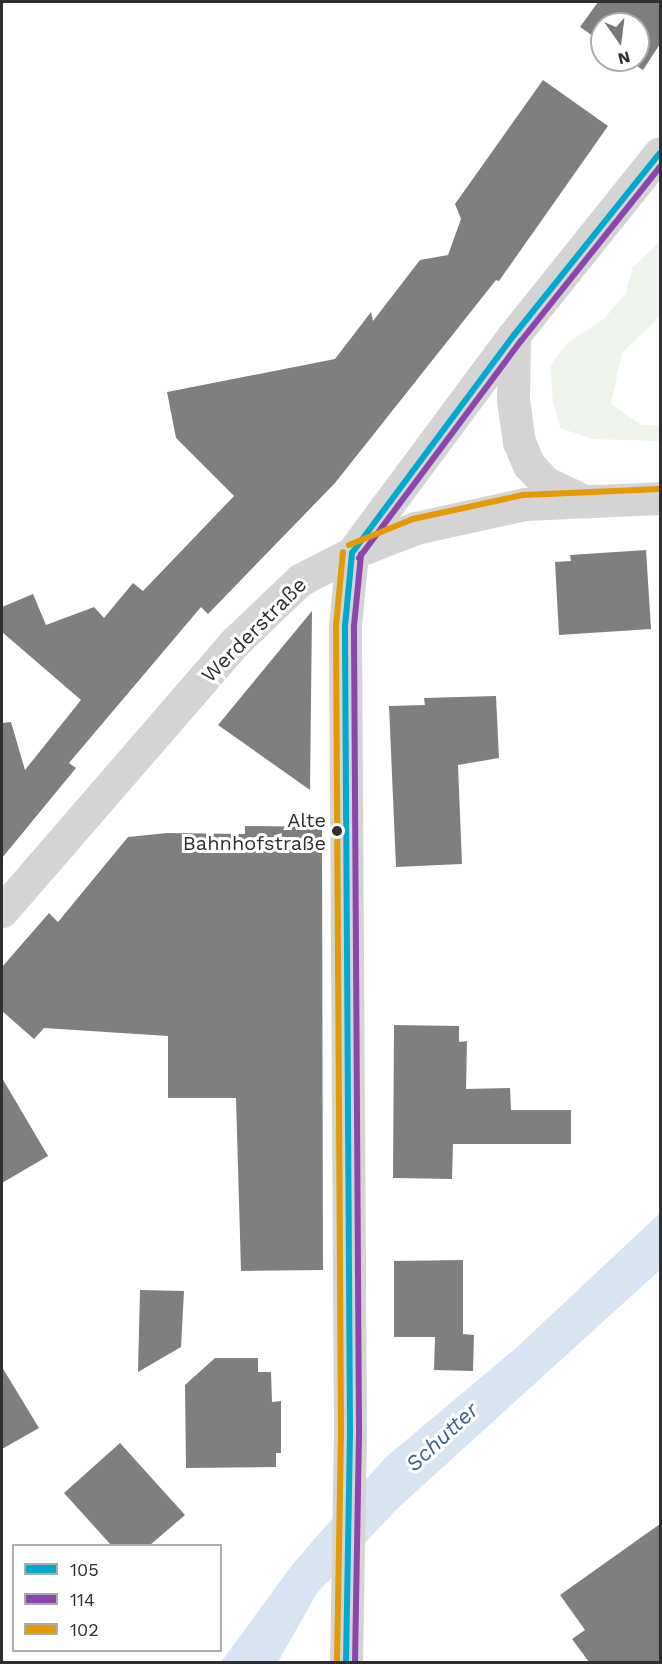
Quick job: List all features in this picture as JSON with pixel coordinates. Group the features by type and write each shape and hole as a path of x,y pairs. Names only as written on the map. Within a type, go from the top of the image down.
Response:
{"street":[{"name":"Werderstraße","path":"2,911 234,643 300,580 352,553 514,335 655,170"},
{"path":"514,335 513,400 519,442 529,465 546,483 582,500"},
{"path":"346,1662 345,1581 348,1486 345,626 352,553 416,528 525,504 660,498"}],"shaded area":[{"path":"660,241 660,316 622,353 611,404 641,425 660,425 660,441 592,439 560,428 553,402 550,366 567,343 604,319 626,293 632,268"}],"water":[{"name":"Schutter","path":"660,1213 660,1270 398,1508 317,1593 278,1662 221,1662 292,1565 385,1458 516,1348"}],"building":[{"path":"598,2 660,2 660,44 650,59 650,12 591,12"},
{"path":"590,13 590,34 580,27"},
{"path":"543,80 608,126 499,281 496,280 335,483 208,614 201,607 69,763 76,768 2,858 2,723 11,722 25,770 81,700 2,632 2,607 33,594 46,625 94,607 104,618 133,583 143,591 234,496 176,438 167,392 335,359 371,312 373,321 420,260 448,255 461,219 455,204"},
{"path":"646,550 651,629 559,635 555,562 571,561 570,555"},
{"path":"312,611 310,790 218,725"},
{"path":"496,696 499,758 458,765 462,864 396,867 389,706 425,705 424,698"},
{"path":"245,826 322,827 323,1270 241,1271 236,1098 168,1098 168,1036 44,1028 34,1039 2,1011 2,967 49,913 58,922 128,837 167,833 245,834"},
{"path":"394,1025 459,1026 459,1042 467,1041 466,1089 510,1088 511,1110 571,1110 571,1144 453,1144 452,1179 393,1178"},
{"path":"2,1078 48,1156 2,1183"},
{"path":"463,1260 463,1334 474,1335 473,1371 434,1370 435,1337 394,1337 394,1261"},
{"path":"140,1290 184,1291 181,1347 138,1372"},
{"path":"215,1358 258,1358 258,1372 271,1372 272,1402 281,1401 281,1453 276,1453 276,1467 186,1468 185,1385"},
{"path":"2,1367 39,1428 2,1449"},
{"path":"120,1443 185,1515 151,1544 110,1544 64,1493"},
{"path":"660,1524 660,1662 589,1662 572,1639 585,1630 560,1595"}],"transit line":[{"name":"105","path":"352,553 514,335 660,153"},
{"name":"114","path":"359,558 521,341 660,167"},
{"name":"102","path":"349,545 413,519 523,495 660,489"},
{"name":"102","path":"337,1662 341,1431 336,626 343,552"},
{"name":"105","path":"346,1662 350,1431 345,626 352,553"},
{"name":"114","path":"355,1662 359,1431 354,626 361,554"}],"place":[{"name":"Alte Bahnhofstraße","path":"337,831"}]}
